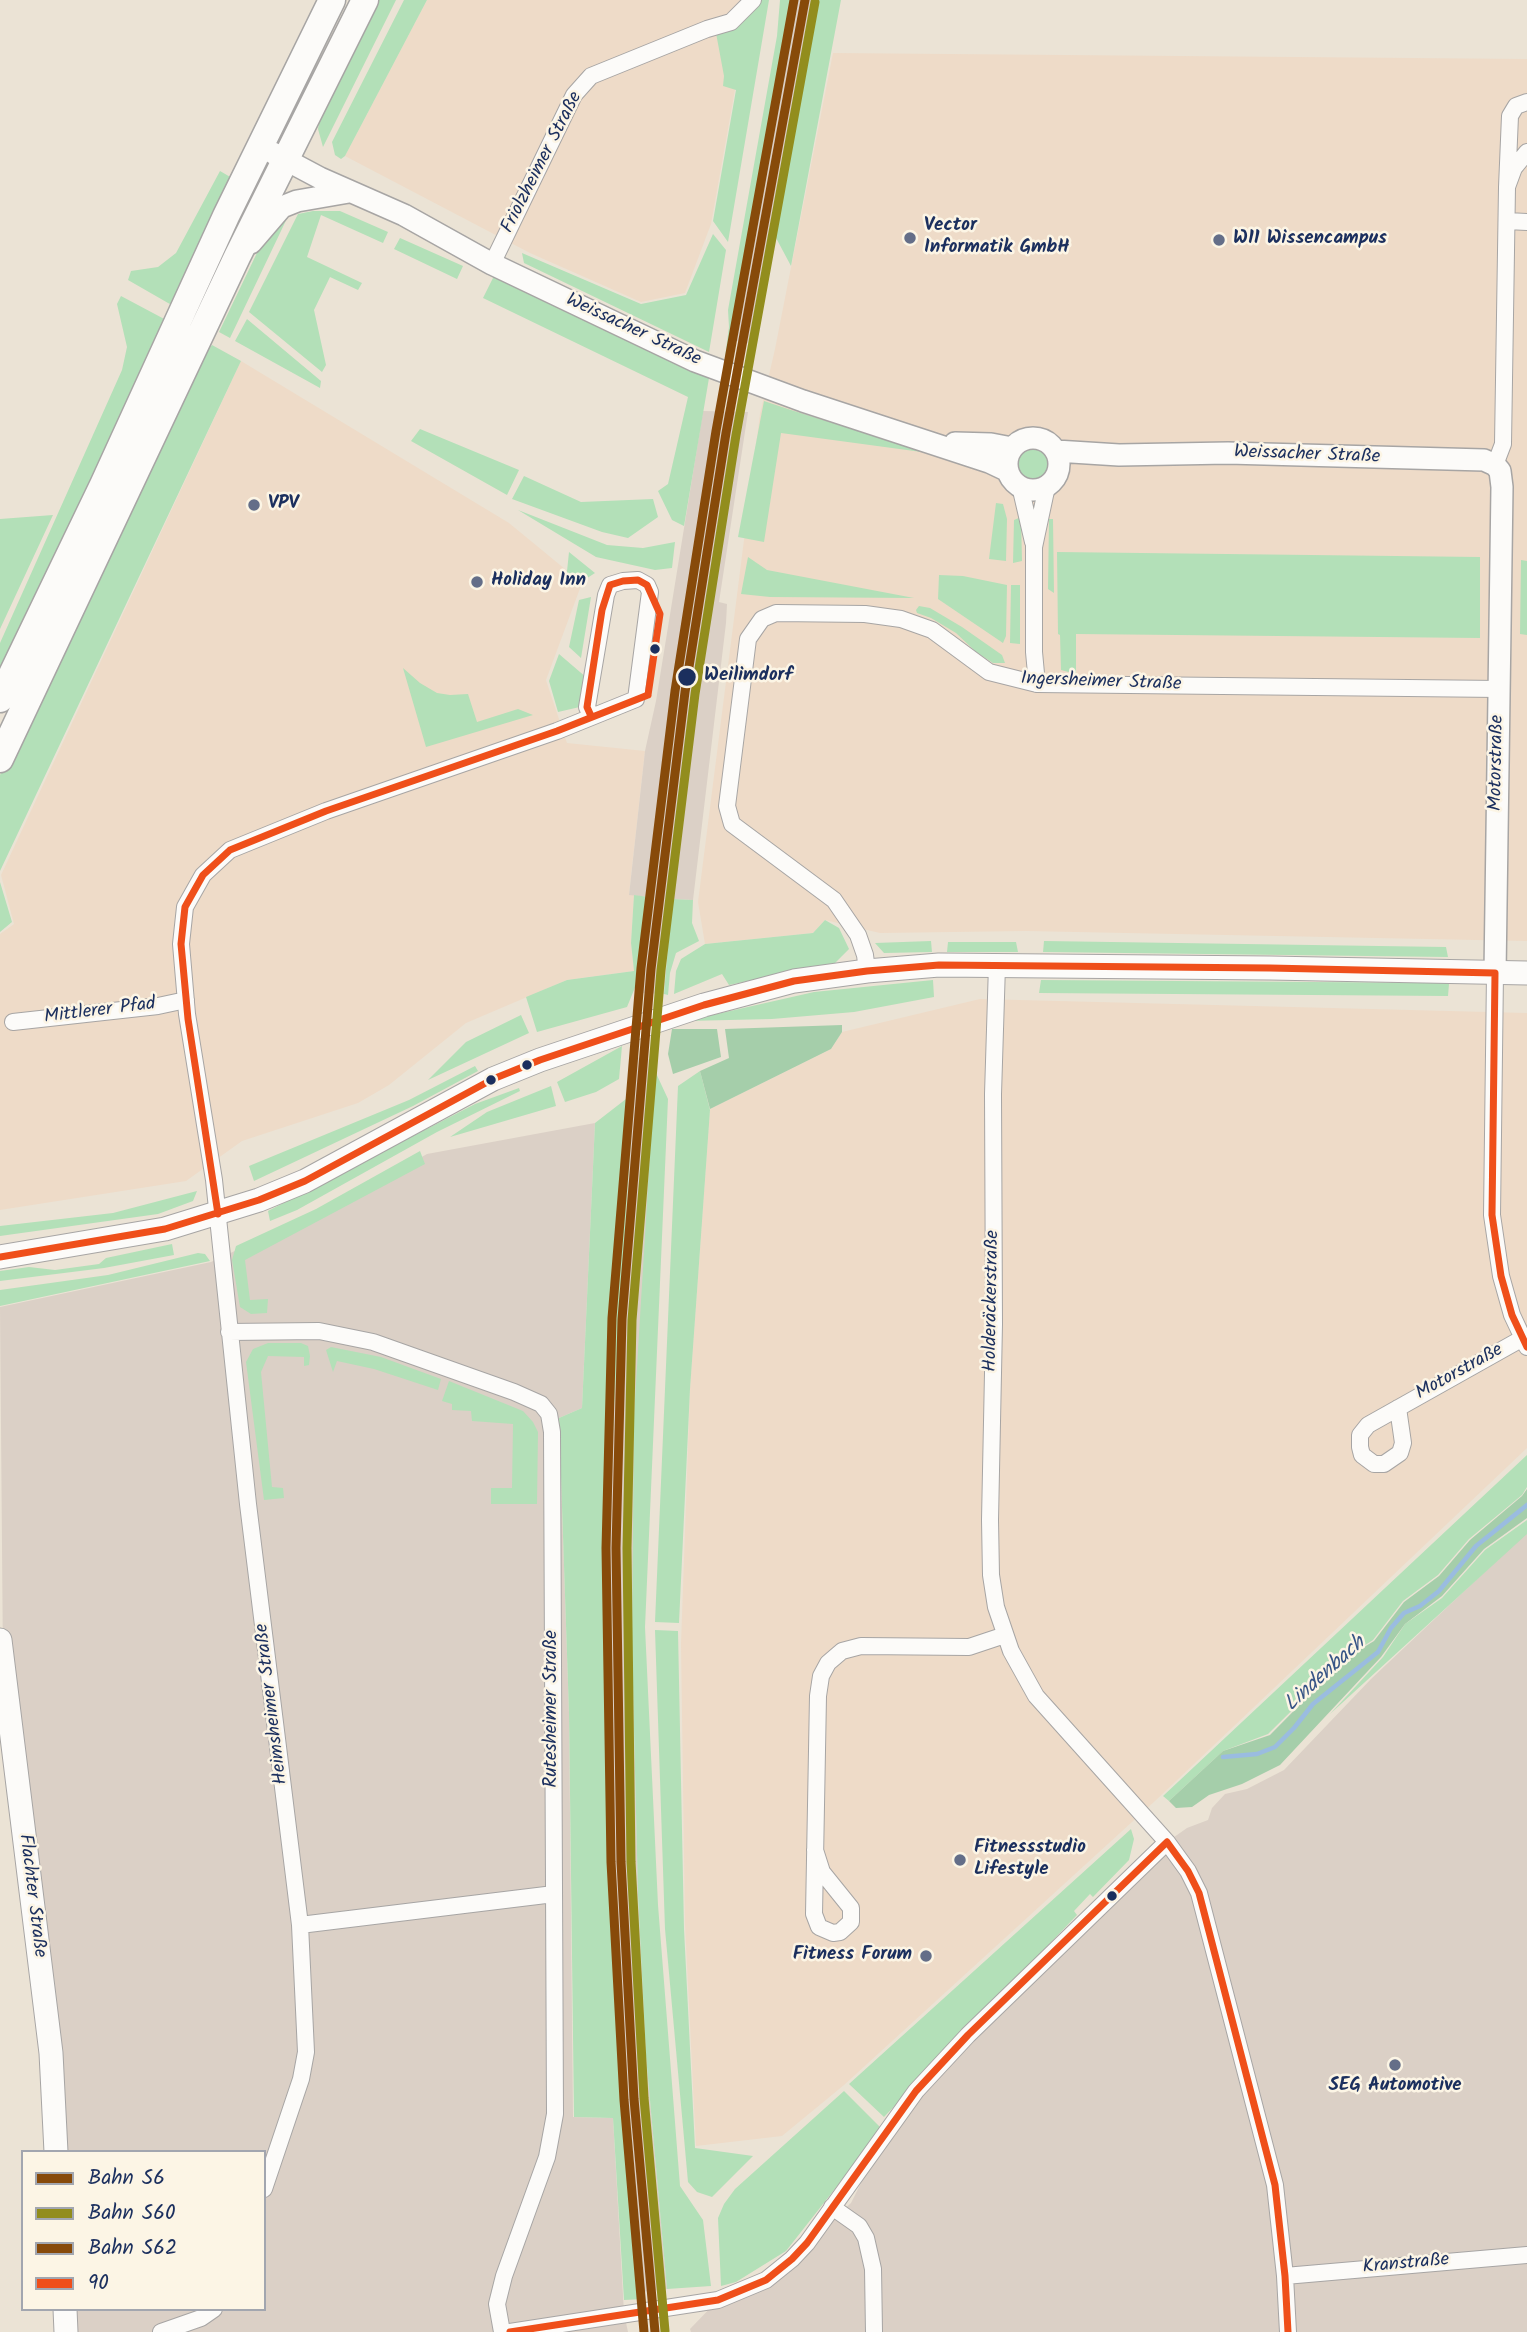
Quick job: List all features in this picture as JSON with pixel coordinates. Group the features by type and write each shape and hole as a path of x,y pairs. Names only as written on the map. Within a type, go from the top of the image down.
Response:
{"main road":[{"path":"0,699 103,485 200,270 332,0"},
{"path":"0,759 237,257 365,0"},
{"path":"0,1257 156,1231 218,1214 305,1181 493,1079 552,1055 704,1005 794,981 929,965 1527,973"},
{"name":"Flachter Straße","path":"0,1640 51,2053 56,2150"},
{"path":"65,2311 66,2332"}],"street":[{"name":"Friolzheimer Straße","path":"492,264 574,95 591,76 707,29 731,22 753,0"},
{"name":"Motorstraße","path":"1398,1408 1525,1343 1512,1315 1501,1276 1492,1215 1502,487 1500,471 1495,466 1503,444 1504,264 1510,116 1516,106 1527,102"},
{"name":"Weissacher Straße","path":"260,146 349,192 404,215 492,264 695,361 803,401 989,462 1014,479"},
{"name":"Motorstraße","path":"1507,187 1514,168 1527,152"},
{"path":"237,257 262,233 282,207 297,201 349,192"},
{"path":"1507,221 1527,222"},
{"path":"1034,547 1007,462 1012,448 1020,441 1035,438 1049,443 1054,470 1034,547 1034,652 1037,684"},
{"name":"Weissacher Straße","path":"929,442 991,444 1012,448"},
{"name":"Weissacher Straße","path":"1054,470 1119,455 1228,453 1485,460 1495,466"},
{"path":"1014,479 1031,490 1054,470"},
{"path":"218,1214 186,1000 181,944 185,907 203,875 230,850 326,811 557,731 636,699 650,592 647,585 638,580 610,585 606,595 587,707 591,716"},
{"name":"Ingersheimer Straße","path":"867,971 858,934 834,900 732,824 727,806 748,639 762,619 776,613 865,614 901,619 932,630 989,672 1037,684 1500,689"},
{"name":"Holderäckerstraße","path":"997,965 993,1094 994,1325 989,1520 991,1575 996,1607 1019,1668 1036,1696 1167,1842"},
{"name":"Mittlerer Pfad","path":"13,1022 158,1006 186,1000"},
{"name":"Heimsheimer Straße","path":"218,1214 265,1653 300,1926 306,2052 301,2079 266,2183"},
{"name":"Rutesheimer Straße","path":"229,1332 319,1331 373,1342 514,1392 541,1404 549,1414 552,1446 555,2114 547,2157 499,2295 497,2315 502,2332"},
{"path":"816,1850 822,1872 851,1908 850,1922 840,1932 825,1931 816,1921 816,1850 818,1696 821,1676 828,1664 842,1651 861,1646 969,1647 1005,1635"},
{"path":"510,2332 718,2300 766,2280 792,2259 916,2091 1011,1992 1167,1842 1188,1871 1199,1893 1275,2185 1288,2332"},
{"path":"300,1926 554,1894"},
{"path":"832,2207 859,2226 866,2238 873,2269 874,2332"},
{"name":"Kranstraße","path":"1285,2276 1527,2255"},
{"path":"160,2332 201,2318 211,2311"}],"shaded area":[{"path":"427,0 751,0 711,224 685,293 641,302 530,253 345,156"},
{"path":"796,0 817,0 756,345 733,340"},
{"path":"833,53 1527,59 1527,941 1026,931 880,933 825,920 813,933 705,944 698,902 760,414"},
{"path":"241,361 509,523 582,583 546,680 567,743 645,751 629,894 634,895 631,943 634,971 567,980 466,1023 389,1085 358,1103 242,1141 186,1181 0,1210 0,934 14,924 1,875"},
{"path":"703,411 748,412 719,602 727,604 726,623 693,900 672,899 664,994 642,993 640,985 649,897 629,895 645,751 656,701"},
{"path":"980,999 1527,1013 1527,1448 1155,1801 844,2085 782,2136 696,2146 685,1924 681,1644 690,1389 710,1109 831,1049 842,1032"},
{"path":"636,1057 657,1061 632,1646 638,1895 646,2056 667,2289 642,2292 625,2118 605,1670 614,1408"},
{"path":"595,1123 582,1408 559,1418 569,1713 573,2117 613,2118 624,2313 628,2332 66,2332 65,2311 266,2311 266,2150 56,2150 3,1664 0,1307 211,1262 345,1200 427,1154"},
{"path":"1527,1532 1527,2332 691,2332 690,2329 718,2300 739,2292 807,2243 851,2203 889,2127 916,2091 1167,1842 1187,1828 1208,1820 1212,1808 1225,1794 1247,1789 1284,1770 1371,1679"}],"green space":[{"path":"376,0 396,0 323,147 318,129 321,113"},
{"path":"404,0 427,0 341,159 335,155 332,142"},
{"path":"760,0 769,0 728,242 713,221 736,90 723,86 724,76 716,33"},
{"path":"780,0 796,0 730,359 725,357 728,310 777,36"},
{"path":"817,0 841,0 791,266 775,236"},
{"path":"220,171 232,178 175,307 128,280 131,271 158,267 176,253"},
{"path":"340,211 388,232 383,243 321,215 307,257 362,283 358,290 330,277 314,310 326,365 322,372 249,312 298,214"},
{"path":"290,212 230,338 219,332 267,232"},
{"path":"713,234 726,250 709,352 524,263 522,253 641,304 686,295"},
{"path":"400,238 463,266 457,279 394,249"},
{"path":"494,276 709,378 684,526 672,520 658,491 668,484 688,397 483,298"},
{"path":"121,296 168,321 0,676 0,643 122,370 127,347 117,304"},
{"path":"247,319 321,381 320,388 235,341"},
{"path":"212,345 241,361 0,871 0,775 189,374"},
{"path":"764,401 929,453 781,433 764,542 738,537"},
{"path":"420,429 519,470 507,495 411,441"},
{"path":"1032,445 1044,451 1050,463 1044,475 1032,481 1020,475 1014,463 1020,451"},
{"path":"524,476 581,502 653,499 658,517 628,538 602,532 512,499"},
{"path":"996,503 1003,504 1007,519 1006,561 989,559"},
{"path":"518,510 607,545 643,548 675,542 672,568 655,570 596,557"},
{"path":"53,515 0,629 0,519"},
{"path":"1021,517 1022,561 1013,563 1014,520"},
{"path":"1049,519 1053,519 1054,593 1048,589"},
{"path":"569,552 595,573 575,586 566,581"},
{"path":"1057,552 1480,557 1480,638 1076,634 1076,674 1061,670"},
{"path":"748,557 767,570 914,598 770,597 741,594"},
{"path":"1521,560 1527,561 1527,635 1520,634"},
{"path":"939,575 963,576 1007,585 1006,636 1003,643 938,599"},
{"path":"1011,585 1020,585 1020,644 1010,643"},
{"path":"591,597 581,658 569,647 579,600"},
{"path":"919,606 930,608 962,627 1002,655 1005,663 993,663 976,652 956,633 917,613"},
{"path":"559,654 587,678 584,706 558,712 549,681"},
{"path":"403,668 437,693 468,694 477,722 518,709 533,715 426,747"},
{"path":"0,882 12,922 0,932"},
{"path":"634,895 649,897 640,985 636,985 627,1007 537,1032 526,997 567,980 634,971 631,943"},
{"path":"672,899 693,900 692,923 699,941 676,953 670,973 668,995 664,994"},
{"path":"825,920 839,928 849,949 835,963 729,985 722,974 674,994 676,971 681,959 705,944 813,933"},
{"path":"931,941 932,952 884,953 875,943"},
{"path":"1044,941 1446,947 1448,957 1043,952"},
{"path":"948,942 1016,942 1018,952 947,952"},
{"path":"933,980 934,997 854,1012 772,1019 686,1021 814,992"},
{"path":"1041,980 1449,984 1448,996 1039,993"},
{"path":"521,1015 529,1033 428,1080 466,1042"},
{"path":"842,1025 842,1032 831,1049 710,1109 700,1071 729,1058 725,1029"},
{"path":"672,1029 717,1029 721,1057 673,1074 668,1054"},
{"path":"622,1046 619,1079 596,1092 565,1102 557,1082"},
{"path":"475,1066 478,1071 413,1106 254,1181 249,1166 409,1100"},
{"path":"655,1071 668,1099 645,1627 658,1905 680,2186 703,2220 711,2286 667,2289 646,2056 638,1895 632,1646 634,1416"},
{"path":"700,1071 710,1110 690,1389 679,1623 655,1622 678,1086"},
{"path":"551,1086 556,1106 450,1137 487,1112"},
{"path":"519,1088 520,1091 437,1132 297,1210 270,1221 268,1211 475,1104"},
{"path":"626,1099 633,1104 614,1408 605,1670 625,2118 643,2299 624,2300 613,2118 574,2117 569,1713 559,1418 582,1408 595,1123"},
{"path":"420,1151 425,1164 245,1260 250,1300 268,1299 267,1313 251,1314 240,1307 232,1260 236,1246 316,1209"},
{"path":"197,1191 193,1201 158,1214 0,1236 0,1226 113,1213"},
{"path":"172,1244 174,1255 104,1268 0,1281 0,1271 29,1267 55,1270 99,1264 106,1258"},
{"path":"198,1253 205,1254 210,1261 0,1306 0,1290 108,1275"},
{"path":"268,1343 301,1343 308,1346 310,1356 309,1365 304,1366 304,1357 268,1356 261,1372 272,1487 283,1488 284,1498 264,1500 246,1362 253,1349"},
{"path":"331,1347 381,1357 441,1379 438,1390 374,1369 337,1361 333,1372 326,1350"},
{"path":"449,1381 523,1411 533,1422 538,1432 537,1504 491,1504 491,1488 512,1488 513,1424 472,1421 471,1411 452,1410 452,1404 442,1401"},
{"path":"1527,1455 1527,1487 1522,1495 1469,1539 1438,1575 1403,1601 1373,1640 1345,1658 1268,1734 1223,1751 1169,1801 1163,1796"},
{"path":"1527,1489 1527,1518 1484,1549 1442,1596 1405,1624 1381,1657 1280,1765 1242,1784 1209,1795 1192,1807 1176,1808 1169,1801 1223,1751 1270,1735 1346,1658 1374,1641 1404,1602 1439,1576 1470,1540"},
{"path":"1527,1520 1527,1534 1330,1714 1383,1657 1405,1624 1442,1598 1485,1550"},
{"path":"655,1630 678,1631 684,1929 695,2148 753,2156 712,2197 697,2192 688,2182 665,1929"},
{"path":"1131,1829 1134,1839 1129,1860 1093,1897 1090,1894 1074,1911 1077,1915 884,2117 849,2084"},
{"path":"844,2091 882,2129 786,2251 736,2282 721,2286 718,2218 724,2204 735,2189"}],"waterway":[{"name":"Lindenbach","path":"1223,1757 1257,1754 1275,1747 1313,1704 1378,1652 1391,1628 1404,1613 1420,1606 1439,1591 1476,1546 1527,1505"}],"rail line":[{"name":"S62","path":"644,2332 624,2100 611,1862 606,1548 612,1318 641,968 675,691 716,431 794,0"},
{"name":"S6","path":"655,2332 634,2099 621,1862 616,1548 622,1319 651,969 685,692 726,433 805,0"},
{"name":"S60","path":"665,2331 644,2098 631,1862 627,1548 632,1320 661,970 695,694 736,435 815,2"}],"transit line":[{"name":"90","path":"591,716 587,707 602,610 610,585 623,581 638,580 647,585 660,614 648,695"},
{"name":"90","path":"218,1214 188,1019 181,944 185,907 203,875 230,850 326,811 557,731 648,695"},
{"name":"90","path":"0,1257 165,1229 259,1200 305,1181 493,1079 540,1060 704,1005 794,981 939,965 1495,973"},
{"name":"90","path":"1495,973 1492,1215 1501,1276 1512,1315 1527,1347"},
{"name":"90","path":"1167,1842 1188,1871 1199,1893 1275,2185 1288,2332"},
{"name":"90","path":"510,2332 718,2300 766,2280 807,2243 916,2091 968,2035 1167,1842"}],"place":[{"name":"Vector Informatik GmbH","path":"910,238"},
{"name":"W11 Wissencampus","path":"1219,240"},
{"name":"VPV","path":"254,505"},
{"name":"Holiday Inn","path":"477,582"},
{"name":"Weilimdorf","path":"687,677"},
{"name":"Fitnessstudio Lifestyle","path":"960,1860"},
{"name":"Fitness Forum","path":"926,1956"},
{"name":"SEG Automotive","path":"1395,2065"}]}
